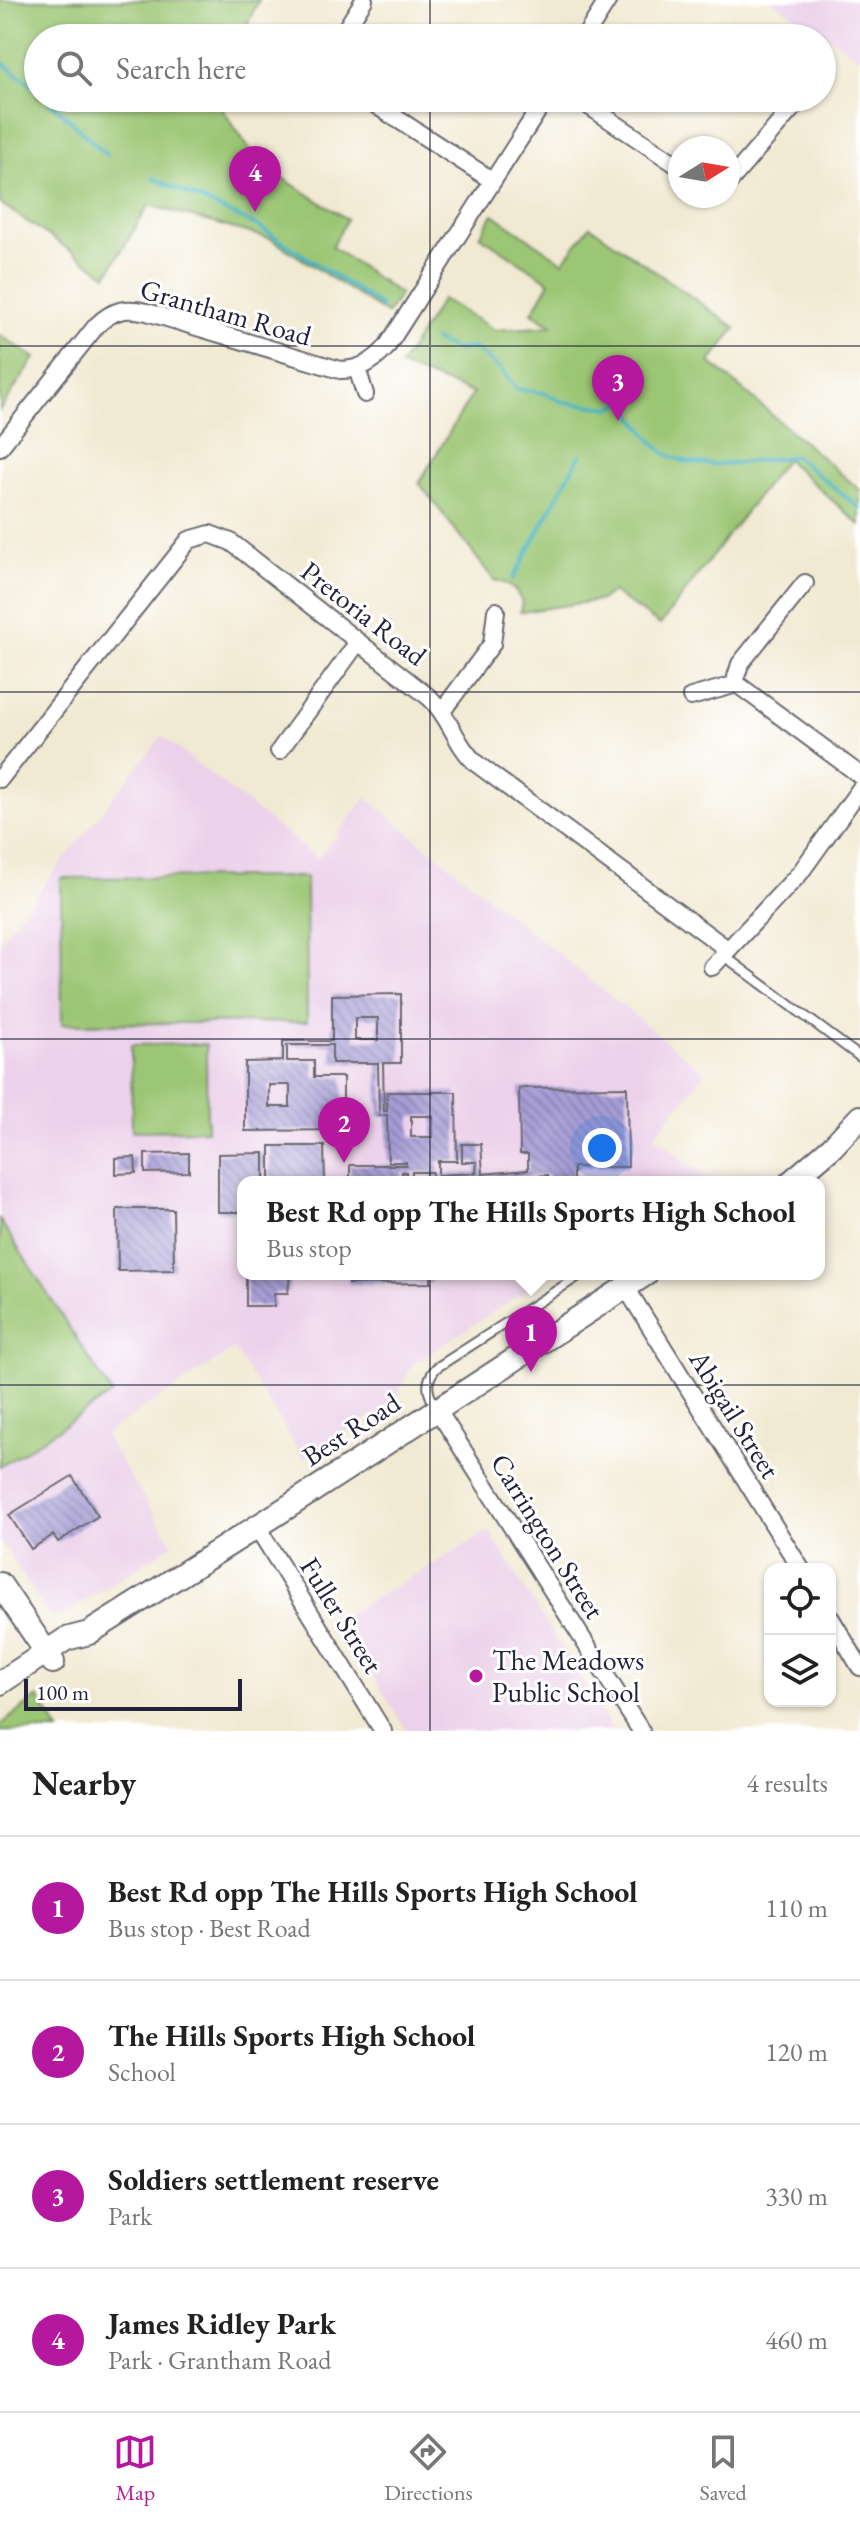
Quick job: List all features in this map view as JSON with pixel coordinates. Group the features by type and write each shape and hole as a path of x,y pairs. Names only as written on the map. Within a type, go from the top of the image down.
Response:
{"main road":[{"path":"798,1176 832,1147 860,1117"},
{"name":"Best Road","path":"0,1700 66,1639 89,1633 636,1280"},
{"path":"0,1584 50,1657"},
{"name":"Best Road","path":"0,1683 50,1657"}],"street":[{"path":"349,24 364,0"},
{"path":"593,24 608,0"},
{"path":"387,112 493,181"},
{"path":"365,394 357,368 375,360 386,348 537,112"},
{"path":"598,112 668,159"},
{"path":"740,169 789,112"},
{"name":"Grantham Road","path":"0,447 97,325 107,316 123,309 147,312 340,370 357,368"},
{"name":"Pretoria Road","path":"0,779 189,540 210,534 231,542 443,710 462,747 477,764 720,957"},
{"path":"805,583 740,664 737,684 860,775"},
{"path":"443,710 492,644 496,611"},
{"path":"279,751 358,642"},
{"path":"691,697 737,684"},
{"path":"720,957 800,873 860,789"},
{"name":"Abigail Street","path":"625,1286 797,1563"},
{"name":"Carrington Street","path":"437,1409 641,1731"},
{"name":"Fuller Street","path":"257,1527 383,1731"},
{"path":"836,1626 860,1667"},
{"path":"845,1640 860,1630"}],"lane":[{"path":"720,957 860,1057"},
{"path":"437,1409 428,1389 428,1381 436,1368 573,1280"}],"shaded area":[{"path":"770,0 860,0 860,57 836,42 836,24 808,24"},
{"path":"162,736 318,859 366,798 705,1073 654,1136 704,1176 237,1176 237,1280 543,1280 411,1365 395,1402 304,1459 234,1349 104,1435 173,1544 60,1617 49,1616 0,1540 0,941"},
{"name":"The Meadows Public School","path":"489,1531 613,1731 407,1731 338,1620"}],"green space":[{"path":"0,0 259,0 247,24 24,24 24,112 224,112 259,163 347,219 332,247 400,294 387,314 271,239 149,205 107,275 0,203"},
{"path":"493,214 563,262 590,226 736,328 710,362 860,490 860,525 786,459 660,625 612,592 601,600 520,612 522,602 514,590 494,580 419,483 473,393 400,366 442,299 495,330 553,326 532,313 550,282 480,236"},
{"path":"0,335 35,358 0,410"},
{"path":"306,877 307,1022 62,1024 61,878"},
{"path":"206,1044 207,1130 132,1131 131,1045"},
{"path":"0,1220 112,1394 0,1467"},
{"path":"38,1697 59,1731 0,1731 0,1725"}],"building":[{"path":"401,994 401,1063 383,1063 384,1111 387,1111 387,1092 456,1092 457,1161 438,1161 438,1175 476,1173 477,1162 462,1162 462,1144 481,1144 483,1174 528,1170 528,1154 520,1154 519,1088 627,1087 628,1167 573,1167 573,1176 432,1176 432,1172 412,1172 412,1176 406,1176 406,1172 402,1172 402,1176 350,1176 350,1165 406,1165 406,1162 388,1162 387,1115 379,1116 378,1063 332,1063 332,1045 287,1045 287,1061 314,1061 314,1077 343,1077 343,1130 245,1131 245,1062 283,1061 283,1041 332,1041 332,995","holes":["355,1018 378,1018 378,1040 355,1040","269,1085 290,1085 290,1107 269,1107","411,1116 433,1116 433,1137 411,1137"]},
{"path":"270,1146 324,1146 325,1176 270,1176"},
{"path":"189,1153 189,1172 145,1173 145,1154"},
{"path":"264,1153 264,1176 237,1176 237,1212 218,1212 218,1154"},
{"path":"135,1157 136,1173 116,1174 116,1158"},
{"path":"117,1209 173,1209 174,1270 118,1271"},
{"path":"246,1280 289,1280 288,1293 274,1293 274,1306 246,1306"},
{"path":"348,1280 431,1280 431,1283 348,1284"},
{"path":"72,1476 98,1516 58,1542 53,1535 31,1549 9,1515"}],"waterway":[{"path":"0,61 24,79"},
{"path":"61,112 107,155"},
{"path":"153,178 258,226 381,306"},
{"path":"434,340 455,350 474,348 500,369 516,389 544,393 563,402 610,408 624,402 659,448 687,462 743,463 794,456 860,508"},
{"path":"513,579 580,455"}],"place":[{"name":"James Ridley Park","path":"255,212"},
{"name":"Soldiers settlement reserve","path":"618,421"},
{"name":"The Hills Sports High School","path":"344,1163"},
{"name":"Best Rd opp The Hills Sports High School","path":"531,1372"},
{"name":"The Meadows Public School","path":"476,1676"}]}
